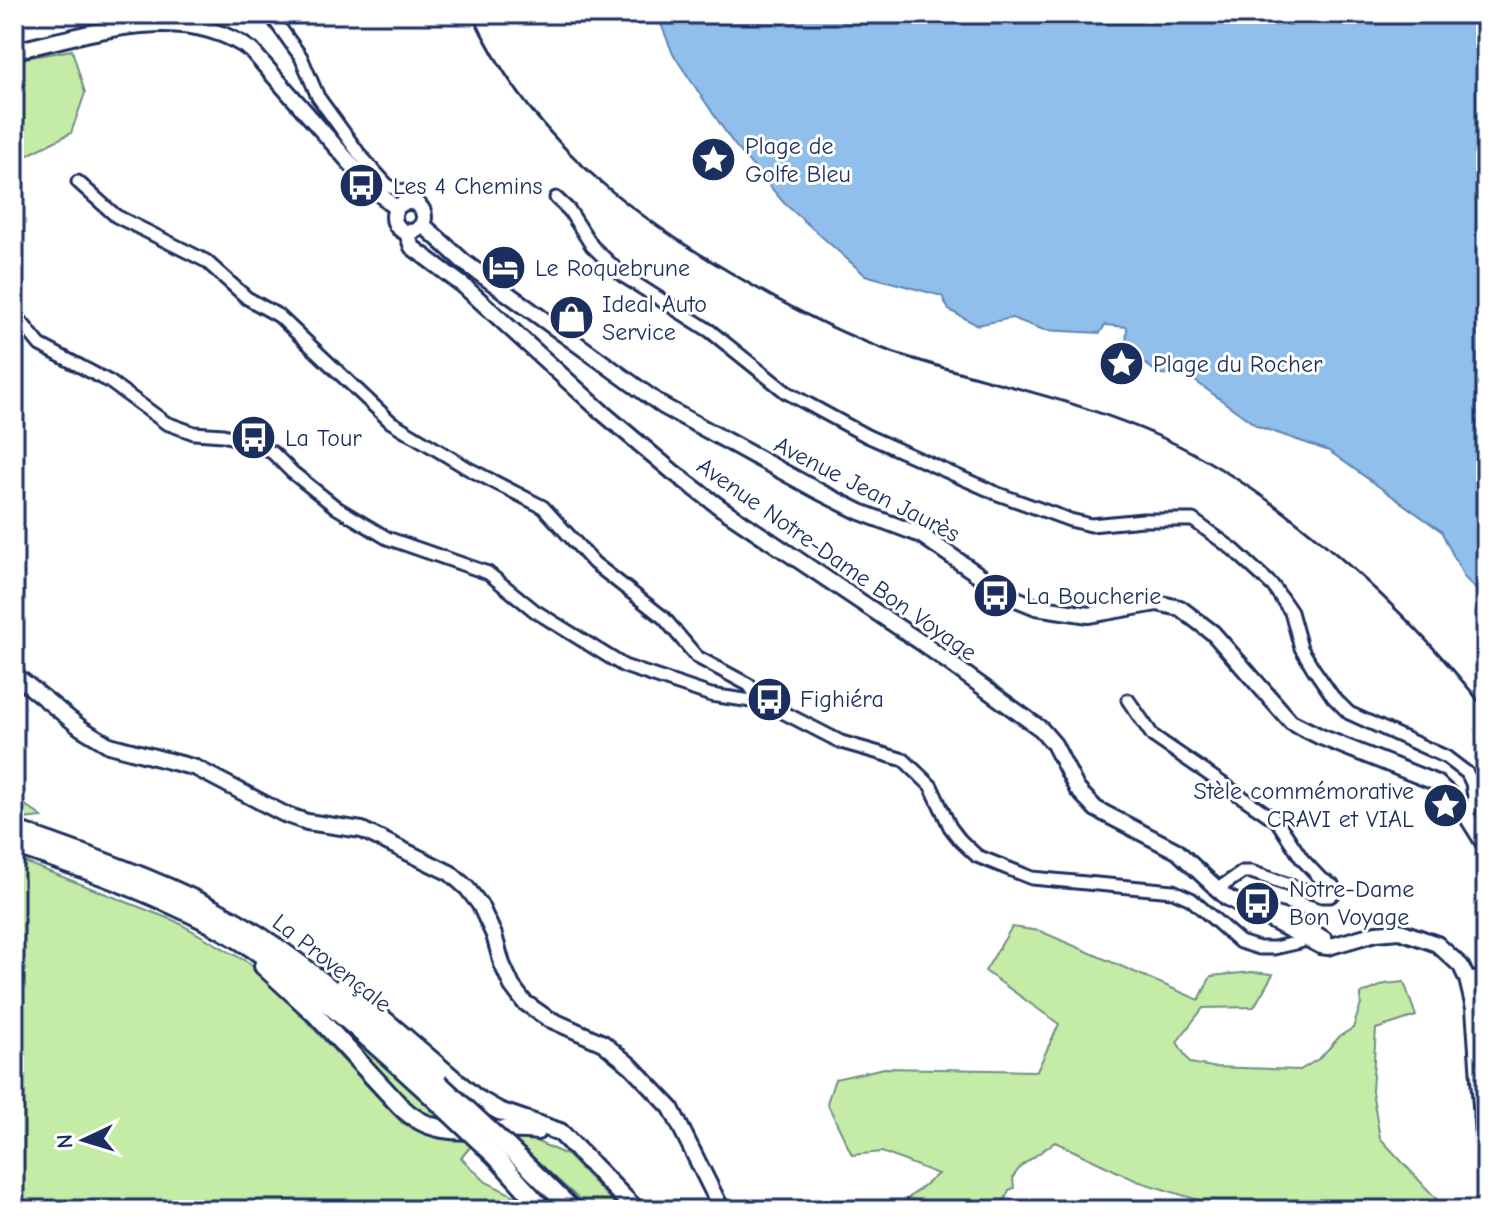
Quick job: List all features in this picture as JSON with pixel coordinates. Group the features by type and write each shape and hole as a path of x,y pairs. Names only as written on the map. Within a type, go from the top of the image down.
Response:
{"highway":[{"name":"La Provençale","path":"14,829 186,895 237,921 312,973 502,1152 573,1210"},
{"name":"La Provençale","path":"14,845 117,882 202,919 292,975 433,1087"},
{"path":"202,919 278,979 415,1119 446,1131 537,1131 583,1157"},
{"path":"237,921 291,947 323,969 476,1098 499,1111 550,1127 571,1141 636,1210"},
{"name":"La Provençale","path":"502,1152 544,1210"}],"main road":[{"path":"14,51 147,18 175,17 212,27 241,41 252,51 365,180 402,206 419,205 423,225 416,231 407,233 395,224 402,206"},
{"name":"Avenue Jean Jaurès","path":"423,225 464,262 663,406 820,492 860,512 921,535 996,587 1025,603 1089,615 1157,603 1180,608 1213,633 1291,722 1357,752 1425,777 1446,789 1486,847"},
{"name":"Avenue Notre-Dame Bon Voyage","path":"407,233 412,247 486,304 594,405 673,472 1023,715 1054,744 1071,780 1096,809 1177,851 1216,890 1247,908 1340,944 1376,933 1400,931 1421,936 1453,956 1467,979"},
{"path":"14,674 81,728 109,745 196,768 284,814 307,822 362,830 450,873 480,905 494,935 502,964 524,1002 547,1018 603,1043 631,1066 671,1108 722,1210"},
{"path":"1467,979 1474,1008 1486,1177"}],"street":[{"path":"270,14 301,57 318,97 360,155 382,181 403,192 402,206"},
{"path":"78,182 116,216 206,261 247,298 279,316 391,422 469,469 543,507 594,563 664,618 697,657 749,685 754,699"},
{"path":"556,198 569,210 592,246 622,275 710,331 786,392 880,443 1025,504 1091,525 1143,520 1193,520 1234,550 1273,586 1291,612 1301,648 1333,697 1349,713 1446,757 1465,770 1474,790 1473,805 1466,814"},
{"path":"14,313 40,345 110,382 166,423 194,433 223,435 256,444 273,453 337,508 387,538 488,573 535,611 624,666 711,695 754,699 841,742 904,760 931,786 950,827 977,856 1032,878 1173,891 1191,899 1240,942 1259,948 1282,946 1300,931"},
{"path":"1128,700 1153,736 1277,821 1302,859 1320,878 1333,886 1335,892 1322,896 1251,872 1243,872 1216,890"},
{"path":"1467,979 1486,977"}],"green space":[{"path":"72,50 85,93 71,133 14,162 14,60"},
{"path":"14,797 42,817 14,820"},
{"path":"14,858 175,921 249,963 402,1123 430,1135 461,1137 471,1146 461,1158 486,1182 521,1199 532,1210 14,1210"},
{"path":"1012,927 1040,931 1199,1000 1211,976 1252,972 1273,974 1254,1007 1203,1008 1177,1042 1190,1063 1212,1067 1300,1070 1320,1058 1340,1036 1353,1028 1361,994 1385,984 1404,982 1416,1016 1376,1029 1372,1091 1380,1138 1442,1205 1443,1210 1208,1210 1208,1203 1137,1181 1055,1142 1021,1166 1013,1177 1014,1188 1009,1190 1004,1202 993,1210 901,1210 906,1200 938,1174 882,1152 852,1155 827,1103 835,1079 884,1068 1037,1071 1059,1024 985,971"},
{"path":"327,1017 388,1066 451,1127 408,1109"},
{"path":"531,1139 567,1155 621,1210 591,1210 514,1140"}],"water":[{"path":"657,14 1486,14 1486,600 1464,577 1441,531 1329,451 1257,426 1187,375 1159,374 1126,349 1127,327 1105,325 1100,333 1044,330 1012,318 977,325 949,310 942,296 865,275 784,203 733,143 673,54"}],"railway":[{"path":"472,14 495,58 551,133 619,197 656,225 756,288 852,336 926,363 1097,412 1163,438 1207,461 1252,489 1339,556 1419,632 1486,710"}],"place":[{"name":"Plage de Golfe Bleu","path":"714,160"},
{"name":"Les 4 Chemins","path":"362,186"},
{"name":"Le Roquebrune","path":"504,268"},
{"name":"Ideal Auto Service","path":"571,318"},
{"name":"Plage du Rocher","path":"1122,364"},
{"name":"La Tour","path":"254,438"},
{"name":"La Boucherie","path":"995,596"},
{"name":"Fighiéra","path":"769,699"},
{"name":"Stèle commémorative CRAVI et VIAL","path":"1445,805"},
{"name":"Notre-Dame Bon Voyage","path":"1258,903"}]}
